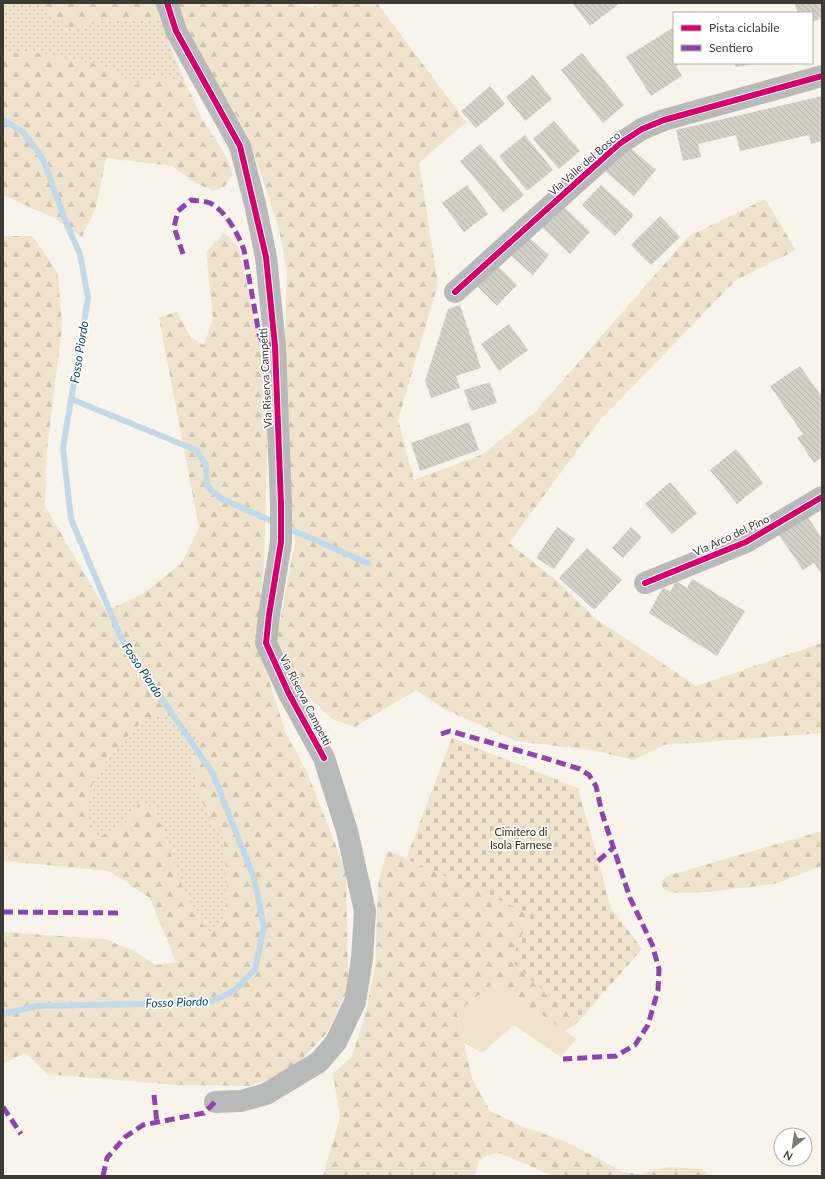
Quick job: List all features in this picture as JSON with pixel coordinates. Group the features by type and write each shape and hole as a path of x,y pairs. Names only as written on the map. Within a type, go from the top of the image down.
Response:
{"street":[{"name":"Via Riserva Campetti","path":"167,3 176,31 240,146 255,204 266,257 275,346 281,504 281,542 266,643 289,694 324,758 347,831 365,911 362,959 355,1002 336,1042 320,1062 266,1094 241,1101 216,1102"},
{"name":"Via Valle del Bosco","path":"455,292 619,144 642,129 664,120 822,76"},
{"name":"Via Arco del Pino","path":"645,583 746,542 822,497"}],"green space":[{"path":"3,3 45,3 51,14 72,29 102,21 160,20 184,80 155,77 136,85 102,65 43,54 3,52"},
{"path":"45,3 157,3 160,20 102,21 72,29 51,14"},
{"path":"177,3 293,3 312,7 323,3 377,3 466,122 419,163 438,284 398,420 414,480 483,454 535,412 689,236 765,199 796,250 736,280 599,421 509,543 556,580 596,619 696,686 822,643 822,733 664,745 634,760 591,750 516,741 444,709 416,690 355,727 332,719 308,696 290,674 276,643 295,542 292,526 283,389 287,273 279,229 248,135 186,31"},
{"path":"3,52 43,54 102,65 136,85 155,77 184,80 205,124 228,159 233,175 225,186 213,191 194,182 172,166 106,158 96,207 82,237 54,218 3,195"},
{"path":"225,233 239,248 269,391 264,562 257,642 286,734 307,772 346,871 348,976 351,982 327,1033 299,1062 272,1078 250,1086 177,1085 47,1074 26,1053 3,1063 3,932 105,939 132,950 156,965 176,962 150,898 109,871 3,861 3,236 33,236 58,274 62,327 47,449 45,506 106,611 144,593 181,564 199,528 159,318 177,311 190,337 204,345 213,318 206,252","holes":["178,715 203,739 193,763 198,795 223,839 227,880 225,920 208,933 185,894 155,808 139,803 124,825 98,837 86,815 94,777 115,750 145,718"]},
{"path":"178,715 204,739 193,763 198,795 223,839 227,880 225,920 208,933 185,894 155,808 139,803 124,825 98,837 86,815 94,777 115,750 145,717"},
{"name":"Cimitero di Isola Farnese","path":"452,738 578,788 611,908 642,949 578,1022 511,961 531,914 406,859"},
{"path":"822,831 822,866 774,884 707,892 675,893 663,889 662,880 670,875"},
{"path":"387,850 531,914 511,961 578,1022 565,1031 495,982 457,1013 472,1078 490,1111 522,1126 566,1142 623,1172 640,1174 668,1167 702,1169 709,1176 553,1176 500,1153 488,1155 479,1161 475,1176 323,1176 340,1118 333,1074 352,1056 364,1019 375,969 378,884"},
{"path":"495,982 577,1039 560,1057 514,1025 482,1053 464,1043 457,1013"}],"building":[{"path":"572,3 620,3 590,26"},
{"path":"794,3 822,3 822,18 813,22 813,12 798,12"},
{"path":"673,28 673,64 679,64 676,66 682,76 651,96 626,57"},
{"path":"582,53 624,105 603,123 561,70"},
{"path":"734,64 753,64 736,67"},
{"path":"533,75 552,99 525,121 506,97"},
{"path":"490,86 505,104 476,128 461,111"},
{"path":"822,96 822,141 811,144 809,135 740,151 736,135 698,144 701,157 683,161 676,130"},
{"path":"554,121 580,151 559,169 533,139"},
{"path":"525,135 553,170 527,191 499,156"},
{"path":"480,144 524,195 503,212 460,161"},
{"path":"627,145 656,170 634,196 605,171"},
{"path":"467,185 488,214 464,232 442,203"},
{"path":"601,185 634,215 615,236 582,205"},
{"path":"562,205 590,232 570,254 542,227"},
{"path":"660,216 680,237 651,265 631,245"},
{"path":"526,235 549,255 533,275 509,254"},
{"path":"496,264 517,285 497,306 476,285"},
{"path":"460,305 481,368 456,376 460,388 431,398 425,381 448,309"},
{"path":"509,324 528,350 499,371 481,344"},
{"path":"800,366 822,397 822,457 814,463 797,438 803,434 770,386"},
{"path":"490,382 497,403 471,411 464,390"},
{"path":"469,422 479,450 420,471 411,443"},
{"path":"736,449 763,483 737,504 710,470"},
{"path":"670,482 697,513 672,534 645,504"},
{"path":"807,516 822,538 822,575 814,563 803,570 779,535"},
{"path":"557,527 575,539 554,569 536,558"},
{"path":"631,527 642,537 623,558 612,548"},
{"path":"587,548 622,580 594,610 559,578"},
{"path":"692,579 745,611 717,656 649,613 663,587 670,592 676,581 687,588"}],"waterway":[{"name":"Fosso Piordo","path":"3,120 23,132 43,159 67,225 80,254 88,298 63,448 71,519 122,640 213,774 254,878 264,927 255,969 234,991 212,1001 37,1006 3,1014"},
{"path":"71,399 196,450 206,465 207,486 220,498 276,523"},
{"path":"285,527 368,563"}],"marked path":[{"path":"183,254 174,227 178,211 191,200 210,203 221,211 235,230 244,250 259,334 262,341 275,346"},
{"path":"441,734 450,731 580,769 589,775 596,786 602,813 630,898 652,944 659,969 658,990 648,1025 635,1045 616,1056 563,1059"},
{"path":"598,861 613,848"},
{"path":"3,912 123,913"},
{"path":"154,1095 157,1123"},
{"path":"103,1176 107,1158 125,1137 143,1125 204,1113 215,1102"},
{"path":"3,1107 21,1134"}],"cycle path":[{"path":"167,3 176,31 240,146 266,257 275,346 281,504 281,542 266,643 289,694 324,758"},
{"path":"455,292 619,144 642,129 664,120 822,76"},
{"path":"645,583 746,542 822,497"}]}
